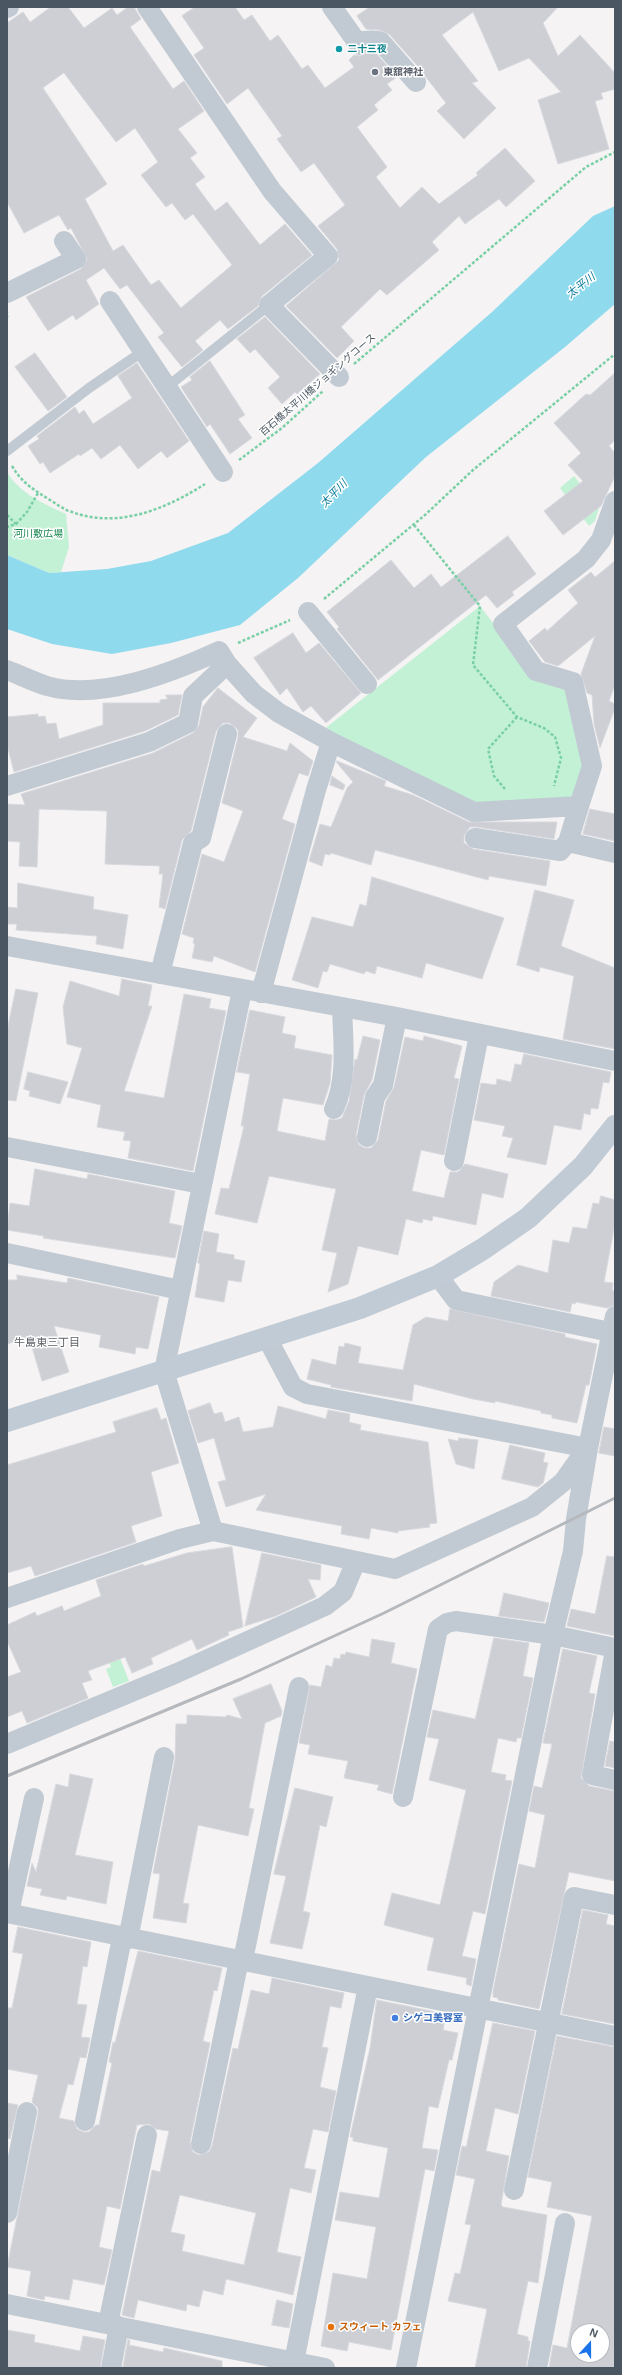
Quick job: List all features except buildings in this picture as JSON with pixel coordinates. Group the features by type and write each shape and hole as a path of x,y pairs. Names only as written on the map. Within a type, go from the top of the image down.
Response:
{"street":[{"path":"147,7 272,191 328,256 269,305 339,377"},
{"path":"332,7 357,42 375,40 381,42 416,82"},
{"path":"7,293 76,259 64,241"},
{"path":"110,301 142,352 223,472"},
{"path":"475,838 560,852 568,842 592,766 573,682 536,671 503,624 586,559 601,540 615,501"},
{"path":"308,612 367,684"},
{"path":"223,658 260,699 279,713 331,742 474,812 579,806"},
{"path":"7,670 48,686 77,689 115,687 223,658"},
{"path":"7,786 149,742 188,723 193,696 223,658"},
{"path":"160,974 193,843 201,838 227,734"},
{"path":"213,1532 164,1371 201,1184 252,991 331,742"},
{"path":"568,842 615,853"},
{"path":"7,946 397,1017 479,1035 615,1061"},
{"path":"334,1109 341,1094 343,1071 342,1007"},
{"path":"367,1137 375,1097 383,1085 397,1017"},
{"path":"454,1161 479,1035"},
{"path":"7,1422 360,1308 438,1276 483,1249 528,1218 583,1166 612,1134"},
{"path":"7,1147 201,1184"},
{"path":"7,1253 180,1290"},
{"path":"406,2368 553,1635 573,1550 576,1519 588,1448 614,1326 456,1300 438,1276"},
{"path":"267,1338 293,1387 307,1394 588,1448"},
{"path":"7,1598 180,1538 213,1532 395,1569 532,1507 563,1482 588,1448"},
{"path":"7,1744 178,1673 325,1606 342,1592 356,1562"},
{"path":"403,1797 438,1629 447,1623 456,1621 553,1635 615,1649 592,1775 615,1780"},
{"path":"201,2144 299,1687"},
{"path":"85,2121 164,1757"},
{"path":"34,1798 8,1913 479,2010 615,2036"},
{"path":"514,2190 574,1897 615,1905"},
{"path":"294,2362 368,1986"},
{"path":"7,2213 28,2112"},
{"path":"111,2368 114,2325 147,2135"},
{"path":"537,2368 565,2223"},
{"path":"7,2304 114,2325 268,2362 294,2362 325,2368"}],"lane":[{"path":"167,387 269,305"},
{"path":"7,451 89,388 142,352"}],"path":[{"name":"百石橋太平川橋ジョギングコース","path":"11,465 25,485 70,512 89,517 119,518 144,514 183,498 223,472 282,428 339,377 586,167 615,152"},
{"path":"223,658 308,612 414,524 479,465 615,354"},
{"path":"7,527 16,524 27,512 38,493"},
{"path":"7,515 16,524"},
{"path":"414,524 480,606 473,665 517,716 544,728 555,737 561,758 553,794"},
{"path":"506,791 494,776 488,749 517,716"}],"green space":[{"name":"河川敷広場","path":"7,472 12,480 25,492 41,502 66,514 69,547 61,572 49,573 7,555"},
{"path":"574,476 599,508 595,521 589,526 560,488"},
{"path":"480,606 537,680 568,688 586,762 573,802 475,808 323,730"},
{"path":"110,1633 129,1681 113,1687 106,1669 111,1667 99,1638"}],"water":[{"name":"太平川","path":"615,206 615,304 565,347 426,457 298,578 240,625 171,643 112,654 52,644 7,629 7,555 49,573 107,569 151,561 228,533 318,463 492,312 593,216"}],"railway":[{"path":"7,1776 241,1679 384,1613 615,1498"}],"place":[{"name":"二十三夜","path":"339,49"},
{"name":"東舘神社","path":"375,72"},
{"name":"シゲコ美容室","path":"395,2018"},
{"name":"スウィート カフェ","path":"331,2327"}],"district":[{"name":"牛島東三丁目","path":"47,1343"}]}
